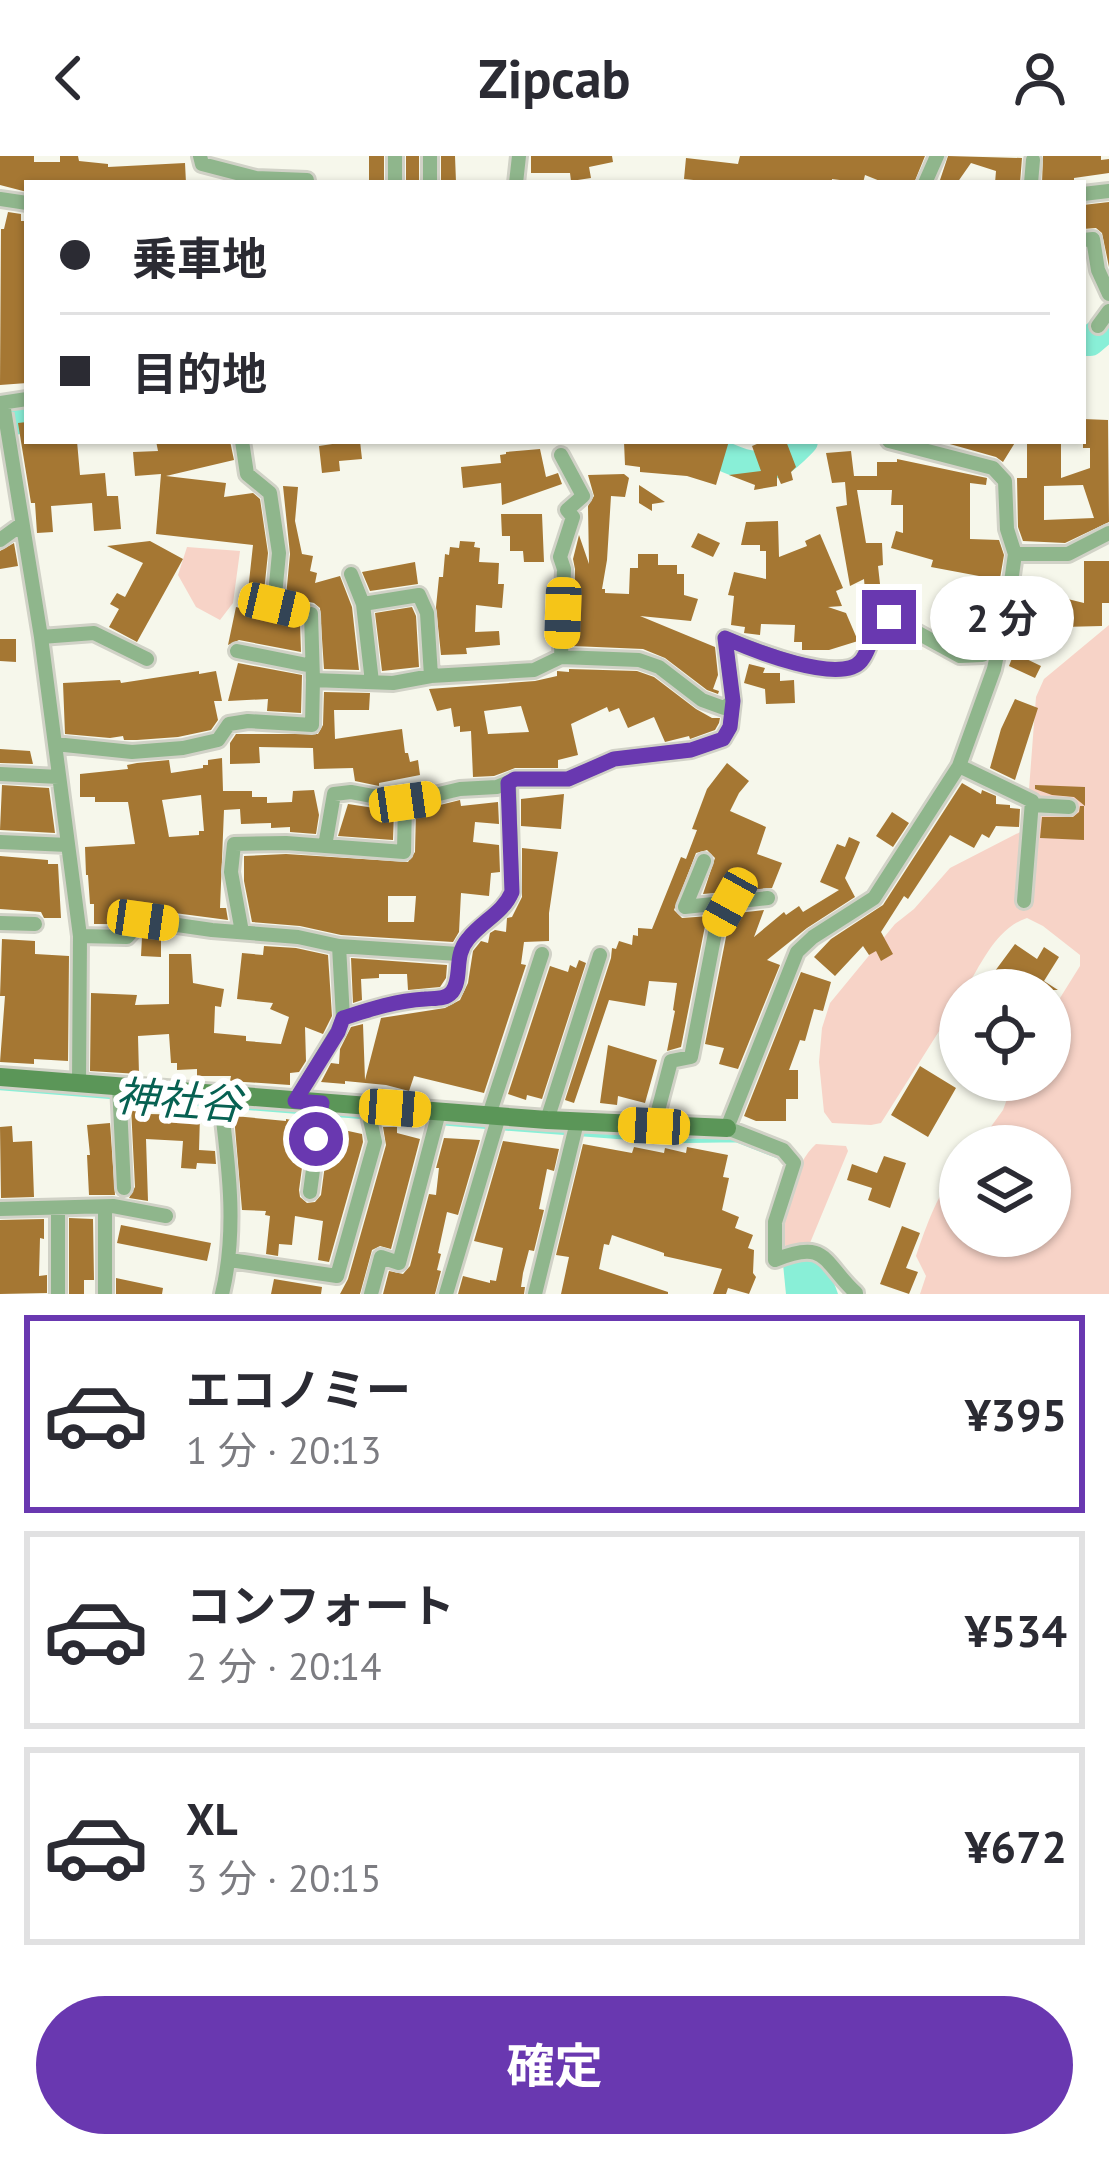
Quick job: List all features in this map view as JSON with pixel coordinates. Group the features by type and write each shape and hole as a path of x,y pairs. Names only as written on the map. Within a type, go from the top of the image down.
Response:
{"street":[{"path":"200,156 202,164 256,178 307,180"},
{"path":"1031,180 1033,160"},
{"path":"1086,240 1093,239 1097,270 1109,294"},
{"path":"1098,326 1109,311"},
{"path":"4,413 41,637 80,936 79,1083"},
{"path":"243,444 248,474 270,493 279,553 274,605"},
{"path":"727,1128 797,952 874,898 959,766 994,668 1015,554 1006,529 1005,481 993,468 901,444"},
{"path":"561,455 584,496 567,510 573,517 560,557 564,569 561,657"},
{"path":"0,540 22,524"},
{"path":"1015,554 1068,554 1109,533"},
{"path":"351,574 363,604 372,682"},
{"path":"363,604 419,595 427,613 431,676"},
{"path":"55,744 132,752 218,740 229,724 248,721 312,725 311,614 253,601"},
{"path":"325,846 334,794 351,792 405,802 460,789 497,787 515,779 568,779 614,759 691,750 723,739 730,727 733,701 725,638 781,661 846,670 860,662 879,616 960,656 982,655 998,601 1008,603"},
{"path":"41,637 94,633 147,659"},
{"path":"237,651 313,673 372,682 535,670 561,657 639,660 659,667 702,700 724,708 733,701"},
{"path":"959,766 1032,801 1024,901"},
{"path":"0,774 59,777"},
{"path":"343,1018 393,1001 443,998 451,993 458,953 507,905 512,892 508,783"},
{"path":"242,932 231,872 234,844 404,852 405,802"},
{"path":"1032,805 1070,808"},
{"path":"0,842 68,845"},
{"path":"704,861 685,907 768,898"},
{"path":"654,1126 670,1061 691,1057 716,928 730,902"},
{"path":"80,936 127,937 143,920 339,946 458,953"},
{"path":"0,923 35,924"},
{"path":"295,1101 343,1018 339,946"},
{"path":"446,1294 542,954"},
{"path":"547,1120 599,956"},
{"path":"0,1077 547,1120 727,1128 783,1150 794,1163 775,1222 775,1260 795,1252 819,1254 829,1259 856,1293"},
{"path":"118,1085 124,1188"},
{"path":"220,1095 231,1190 230,1260 222,1294"},
{"path":"310,1192 322,1103"},
{"path":"230,1260 337,1276 375,1142 367,1106"},
{"path":"371,1294 381,1257 399,1263 439,1112"},
{"path":"535,1294 577,1122"},
{"path":"105,1207 105,1294"},
{"path":"0,1208 105,1207 166,1216"},
{"path":"58,1209 58,1294"}],"shaded area":[{"path":"187,547 240,551 233,603 220,620 196,607 178,575"},
{"path":"1109,625 1109,1294 920,1294 926,1276 916,1256 939,1197 939,1257 1071,1257 1071,1125 992,1125 1006,1101 1071,1101 1071,980 1080,966 1080,955 1027,918 1006,930 978,969 939,969 939,1031 881,1123 832,1123 824,1112 819,1062 822,1028 830,1003 895,924 950,868 1026,829 1036,697 1044,679"},
{"path":"816,1144 846,1146 848,1151 810,1243 788,1247 780,1243 786,1204 801,1163"}],"water":[{"path":"796,1259 824,1268 838,1294 786,1294 783,1264"}],"building":[{"path":"0,156 60,162 60,156 78,156 79,161 108,167 185,163 186,180 24,180 24,191 0,185"},
{"path":"369,156 384,156 384,180 369,180"},
{"path":"406,156 419,156 419,180 406,180"},
{"path":"441,156 455,156 456,180 441,180"},
{"path":"531,156 612,156 613,162 589,167 591,178 571,180 570,173 531,173"},
{"path":"740,156 925,156 915,180 878,180 865,175 864,180 684,179 686,158 738,164"},
{"path":"948,156 1022,158 1020,180 995,180 996,171 971,163 959,180 940,180"},
{"path":"1043,156 1109,159 1109,173 1042,180"},
{"path":"1109,202 1109,267 1102,233 1086,229 1086,205"},
{"path":"8,212 21,214 24,383 0,385 1,229"},
{"path":"1086,419 1108,420 1109,522 1065,543 1023,541 1018,527 1017,478 1027,478 1027,444 1061,444 1061,478 1090,468 1090,448 1083,448","holes":["1083,485 1094,518 1044,520 1044,486"]},
{"path":"24,422 24,444 77,444 80,475 105,473 107,496 118,496 121,529 94,531 92,503 51,506 53,532 37,533 18,423"},
{"path":"157,444 231,444 234,460 166,476 226,483 224,497 253,493 260,499 268,553 264,592 248,591 253,545 156,534 161,474 135,476 133,452 158,451"},
{"path":"360,444 362,459 339,461 340,471 322,473 319,446"},
{"path":"624,444 728,444 716,485 687,476 640,472 640,467 625,465"},
{"path":"787,444 796,467 791,472 793,480 781,484 777,475 777,486 754,490 755,485 729,475 761,471 752,446"},
{"path":"950,444 1014,444 1003,462"},
{"path":"540,449 546,477 558,473 562,484 502,505 501,483 463,488 461,467 501,463 500,455 506,452"},
{"path":"851,451 854,476 877,476 877,462 897,459 987,478 986,485 970,483 970,539 999,540 1004,555 998,590 978,591 979,576 931,567 933,560 891,548 896,531 903,533 903,505 891,505 892,490 857,490 866,543 882,543 883,565 878,566 882,602 866,603 864,579 850,586 836,507 847,505 845,482 832,483 826,453"},
{"path":"624,474 629,478 625,497 611,496 602,589 629,594 630,568 638,568 638,554 658,554 658,565 677,565 677,574 684,574 684,595 698,599 691,621 640,616 715,647 718,675 713,689 718,694 665,658 643,649 573,646 573,626 580,626 580,614 574,614 573,559 579,535 589,564 588,506 594,496 588,475"},
{"path":"639,485 665,502 652,504 652,511 639,503"},
{"path":"283,486 298,487 295,521 302,554 313,556 310,571 317,573 315,583 340,576 352,607 359,670 324,669 320,608 286,597 290,554"},
{"path":"501,514 542,514 544,562 524,562 523,551 510,551 510,536 502,536"},
{"path":"778,521 779,557 807,546 805,541 820,534 843,588 836,591 842,606 828,607 846,613 858,641 829,650 802,650 802,642 794,642 795,625 761,624 760,635 731,625 734,596 728,595 734,572 766,579 766,551 760,551 760,545 741,545 746,522"},
{"path":"698,533 720,543 713,557 691,547"},
{"path":"150,541 183,559 137,642 109,627 119,609 110,604 117,593 125,597 143,563 107,546"},
{"path":"460,541 475,542 474,547 480,548 479,562 499,563 502,608 476,605 475,632 499,631 500,645 441,655 436,607 439,577 443,577 445,554 449,555 450,547 459,548"},
{"path":"14,543 18,566 0,569 0,551"},
{"path":"1084,561 1109,561 1109,603 1102,603 1102,626 1062,627 1057,646 1022,637 1024,632 1018,630 1027,589 1084,603"},
{"path":"415,562 418,584 370,591 362,572"},
{"path":"236,607 300,623 301,652 239,640 228,645"},
{"path":"412,607 419,667 382,671 375,613"},
{"path":"0,639 16,639 16,662 0,661"},
{"path":"1014,653 1041,666 1035,678 1009,666"},
{"path":"238,663 302,675 301,713 267,711 268,699 228,701"},
{"path":"749,664 765,668 763,673 780,673 780,681 794,680 795,703 766,704 765,689 744,683"},
{"path":"216,671 222,701 214,701 218,720 211,730 137,740 65,734 63,683 121,683"},
{"path":"557,671 637,671 654,677 696,709 720,718 719,723 715,730 690,739 665,742 654,717 628,728 619,708 609,712 607,707 571,724 578,755 558,760 558,768 515,768 473,777 471,731 454,727 451,708 437,711 429,689 535,681 557,676","holes":["521,706 529,732 488,734 484,711"]},
{"path":"324,692 370,693 369,710 334,710 335,739 402,729 405,753 410,762 418,760 420,775 379,786 355,781 353,768 314,769 313,748 259,747 260,763 230,764 230,743 236,734 318,734 323,725"},
{"path":"1015,699 1038,708 1015,780 990,768"},
{"path":"0,749 30,751 33,764 0,763"},
{"path":"222,758 223,791 252,791 252,797 267,797 267,803 292,802 293,791 314,790 319,815 316,834 271,828 271,823 241,824 240,809 224,810 220,908 226,908 228,920 144,909 111,912 112,924 94,924 85,847 135,844 128,802 80,797 80,774 169,760 171,773 203,768 208,760","holes":["201,795 204,831 169,837 162,800"]},
{"path":"727,763 749,781 730,811 766,827 757,854 782,863 772,888 703,894 715,858 707,850 696,853 674,910 682,918 710,916 681,1047 667,1051 677,983 649,981 645,1006 609,1000 574,1103 565,1100 612,948 619,941 632,945 638,928 652,929 681,857 686,859 707,789"},
{"path":"962,783 996,796 996,804 1020,809 1019,827 996,826 989,838 982,834 974,848 950,835 881,932 893,954 881,961 876,951 869,955 863,946 835,976 814,957 831,939 883,905"},
{"path":"2,785 49,788 55,833 0,830"},
{"path":"1035,785 1085,787 1085,806 1074,797 1052,795"},
{"path":"564,794 561,829 521,826 521,799"},
{"path":"460,800 461,806 498,802 499,824 475,822 473,842 499,845 500,872 491,873 489,896 461,893 459,932 453,942 341,935 252,922 244,856 408,862 415,852 416,811","holes":["388,896 416,896 414,922 388,922"]},
{"path":"348,804 394,811 393,840 338,836"},
{"path":"1084,806 1084,840 1040,838 1042,817 1073,817"},
{"path":"892,812 909,823 893,847 876,836"},
{"path":"849,837 860,842 845,878 855,897 767,960 780,965 738,1069 719,1064 724,1048 705,1044 727,932 738,913 764,910 754,937 784,912 799,906 803,912 839,890 820,882 837,844 845,847"},
{"path":"522,848 558,852 549,941 524,942 521,964 526,965 484,1093 414,1076 409,1091 386,1085 321,1082 331,1063 339,1064 340,1049 351,1027 363,1024 365,1080 381,1018 445,1008 460,1000 473,951 481,941 488,943 495,930 506,932 507,918 522,897"},
{"path":"0,856 58,864 61,918 0,909"},
{"path":"147,932 161,934 161,957 141,956 142,937"},
{"path":"2,939 35,941 35,954 69,956 68,1061 0,1062 5,996 0,996"},
{"path":"1015,944 1037,959 1044,947 1059,957 1052,969 996,969"},
{"path":"264,946 328,955 332,1016 323,1034 305,1027 306,1061 299,1072 290,1073 290,1085 230,1081 231,1076 197,1076 197,1069 177,1070 177,1063 171,1063 169,1034 138,1036 139,1074 90,1071 91,993 137,995 135,1005 169,1004 169,954 191,954 193,983 224,989 221,1007 215,1006 214,1033 281,1044 289,1017 270,1009 273,1003 237,999 242,953 263,955"},
{"path":"351,958 447,965 446,978 440,987 408,990 407,974 379,974 379,978 361,979 362,1000 353,1003"},
{"path":"579,960 586,963 542,1099 508,1094 550,966 568,972"},
{"path":"801,972 831,982 823,1011 814,1009 805,1041 800,1040 789,1070 798,1070 798,1099 786,1099 786,1121 756,1121 744,1116"},
{"path":"608,1045 657,1060 645,1103 618,1096 617,1105 600,1103"},
{"path":"920,1066 939,1078 939,1101 949,1101 928,1137 891,1115"},
{"path":"131,1107 147,1107 147,1114 200,1115 199,1150 215,1151 216,1164 181,1168 183,1141 146,1139 148,1201 129,1198 135,1187"},
{"path":"234,1116 308,1123 299,1190 307,1203 321,1195 330,1127 362,1134 329,1262 318,1260 323,1221 295,1216 292,1245 279,1244 278,1256 266,1254 270,1216 266,1211 242,1210"},
{"path":"110,1123 115,1195 89,1195 87,1125"},
{"path":"12,1126 13,1142 32,1141 34,1197 1,1198 0,1127"},
{"path":"383,1127 397,1127 397,1133 420,1139 391,1249 372,1250 360,1294 340,1294 386,1145"},
{"path":"444,1138 480,1140 458,1215 447,1212 435,1294 383,1294 389,1271 403,1274 410,1266 429,1194 436,1195 436,1168"},
{"path":"503,1141 559,1149 554,1171 547,1169 539,1209 544,1210 523,1273 524,1294 458,1294 463,1276 496,1281 503,1248 474,1241"},
{"path":"583,1144 632,1153 634,1147 686,1153 687,1147 728,1155 722,1210 739,1217 735,1228 753,1235 748,1248 754,1250 756,1277 749,1294 728,1288 726,1294 713,1294 722,1269 664,1256 612,1235 609,1245 604,1244 599,1269 668,1294 561,1294 569,1257 556,1255"},
{"path":"884,1156 906,1163 890,1208 868,1200 872,1188 847,1180 852,1164 877,1173"},
{"path":"69,1218 93,1219 94,1280 84,1280 84,1294 69,1294"},
{"path":"44,1219 39,1276 47,1275 47,1293 0,1294 0,1220"},
{"path":"121,1225 211,1243 207,1261 117,1243"},
{"path":"902,1226 920,1233 906,1268 918,1272 909,1294 880,1284"},
{"path":"116,1278 163,1288 162,1294 116,1294"},
{"path":"274,1279 322,1287 321,1294 271,1294"}],"waterway":[{"path":"1086,341 1109,325"},
{"path":"0,423 24,418"},
{"path":"699,444 757,466 780,461 800,444"},
{"name":"神社谷","path":"0,1088 364,1117"},
{"name":"神社谷","path":"375,1118 430,1122"},
{"name":"神社谷","path":"441,1123 489,1127"},
{"name":"神社谷","path":"501,1128 673,1141 736,1140 785,1159"}],"route":[{"path":"316,1139 322,1103 295,1101 343,1018 393,1001 443,998 451,993 458,953 507,905 512,892 508,783 568,779 614,759 691,750 723,739 733,714 725,638 781,661 846,670 860,662 879,616 889,617"}]}
